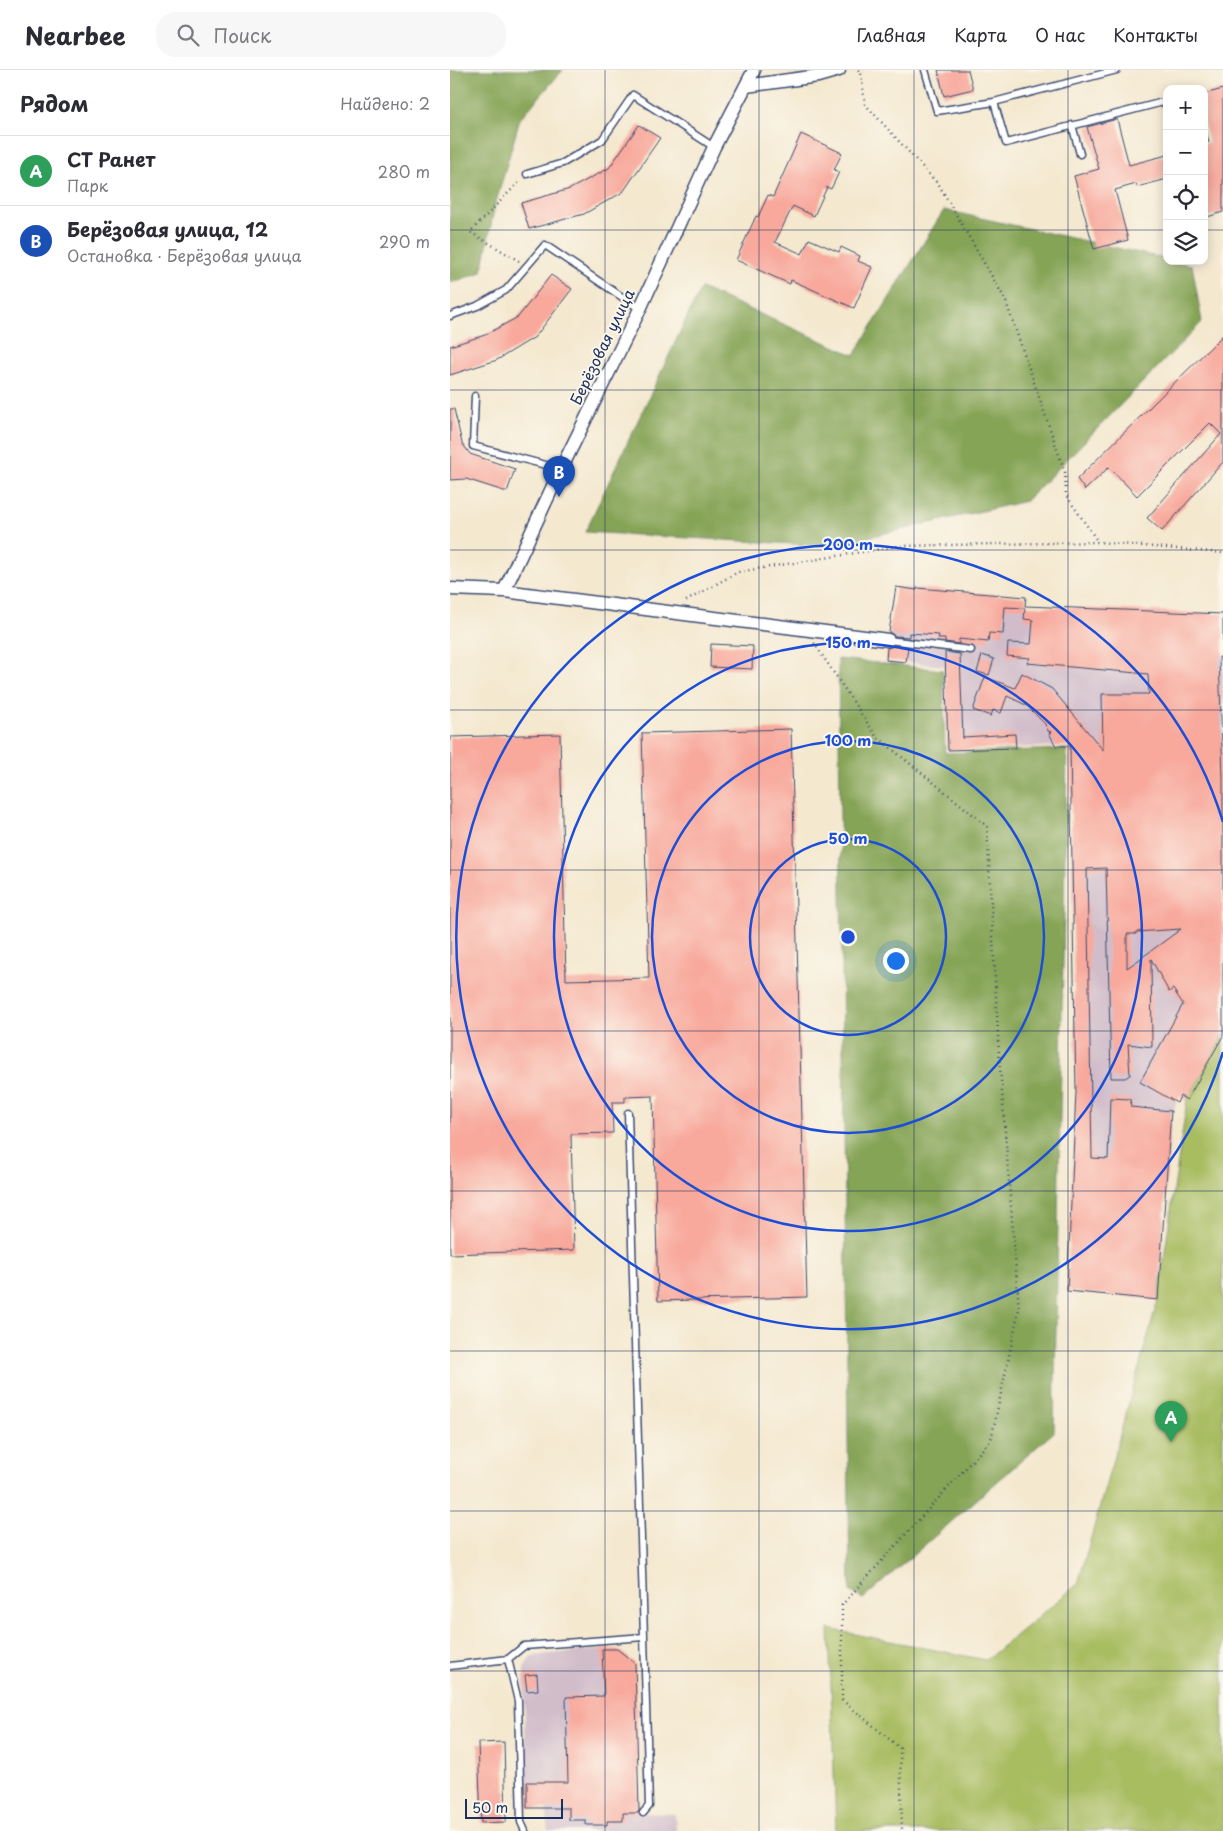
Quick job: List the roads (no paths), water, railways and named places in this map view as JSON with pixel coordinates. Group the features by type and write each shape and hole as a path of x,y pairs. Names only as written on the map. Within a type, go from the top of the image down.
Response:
{"street":[{"name":"Берёзовая улица","path":"504,591 561,469 640,309 714,147 754,70"},
{"path":"746,86 818,76 838,70"},
{"path":"450,589 504,591 888,640"}],"lane":[{"path":"925,70 937,111 994,102 1117,70"},
{"path":"527,174 563,163 602,140 633,95 714,147"},
{"path":"994,102 1006,143 1163,102"},
{"path":"1072,125 1080,154"},
{"path":"450,316 477,306 506,290 545,245 640,309"},
{"path":"475,396 473,446 561,469"},
{"path":"888,640 971,650"},
{"path":"628,1112 649,1806 643,1813"},
{"path":"450,1666 508,1659 524,1646 644,1637"},
{"path":"508,1659 518,1701 521,1822 525,1831"}],"place":[{"name":"Берёзовая улица, 12","path":"559,497"},
{"name":"СТ Ранет","path":"1171,1442"}]}
